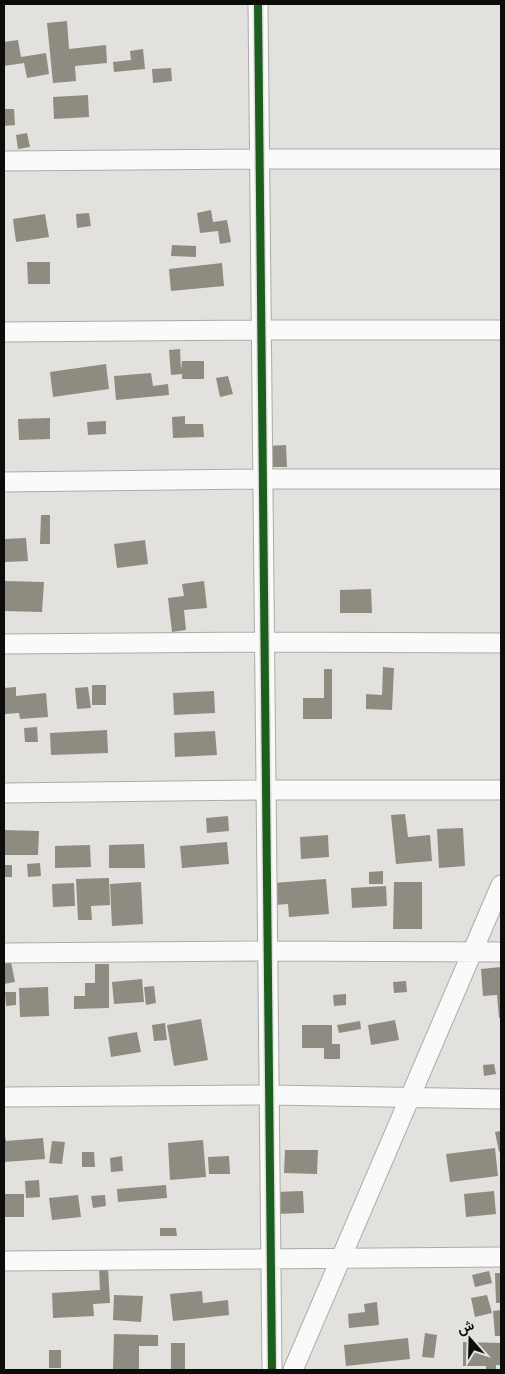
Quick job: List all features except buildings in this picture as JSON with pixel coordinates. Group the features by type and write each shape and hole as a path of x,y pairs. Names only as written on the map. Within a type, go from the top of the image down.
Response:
{"street":[{"path":"258,4 272,1370"},
{"path":"4,161 501,160"},
{"path":"4,332 501,330"},
{"path":"4,482 501,479"},
{"path":"4,644 501,643"},
{"path":"4,793 501,790"},
{"path":"293,1370 501,885"},
{"path":"4,953 501,952"},
{"path":"4,1097 269,1095 501,1099"},
{"path":"4,1261 501,1257"}],"cycle path":[{"path":"258,4 272,1370"}]}
